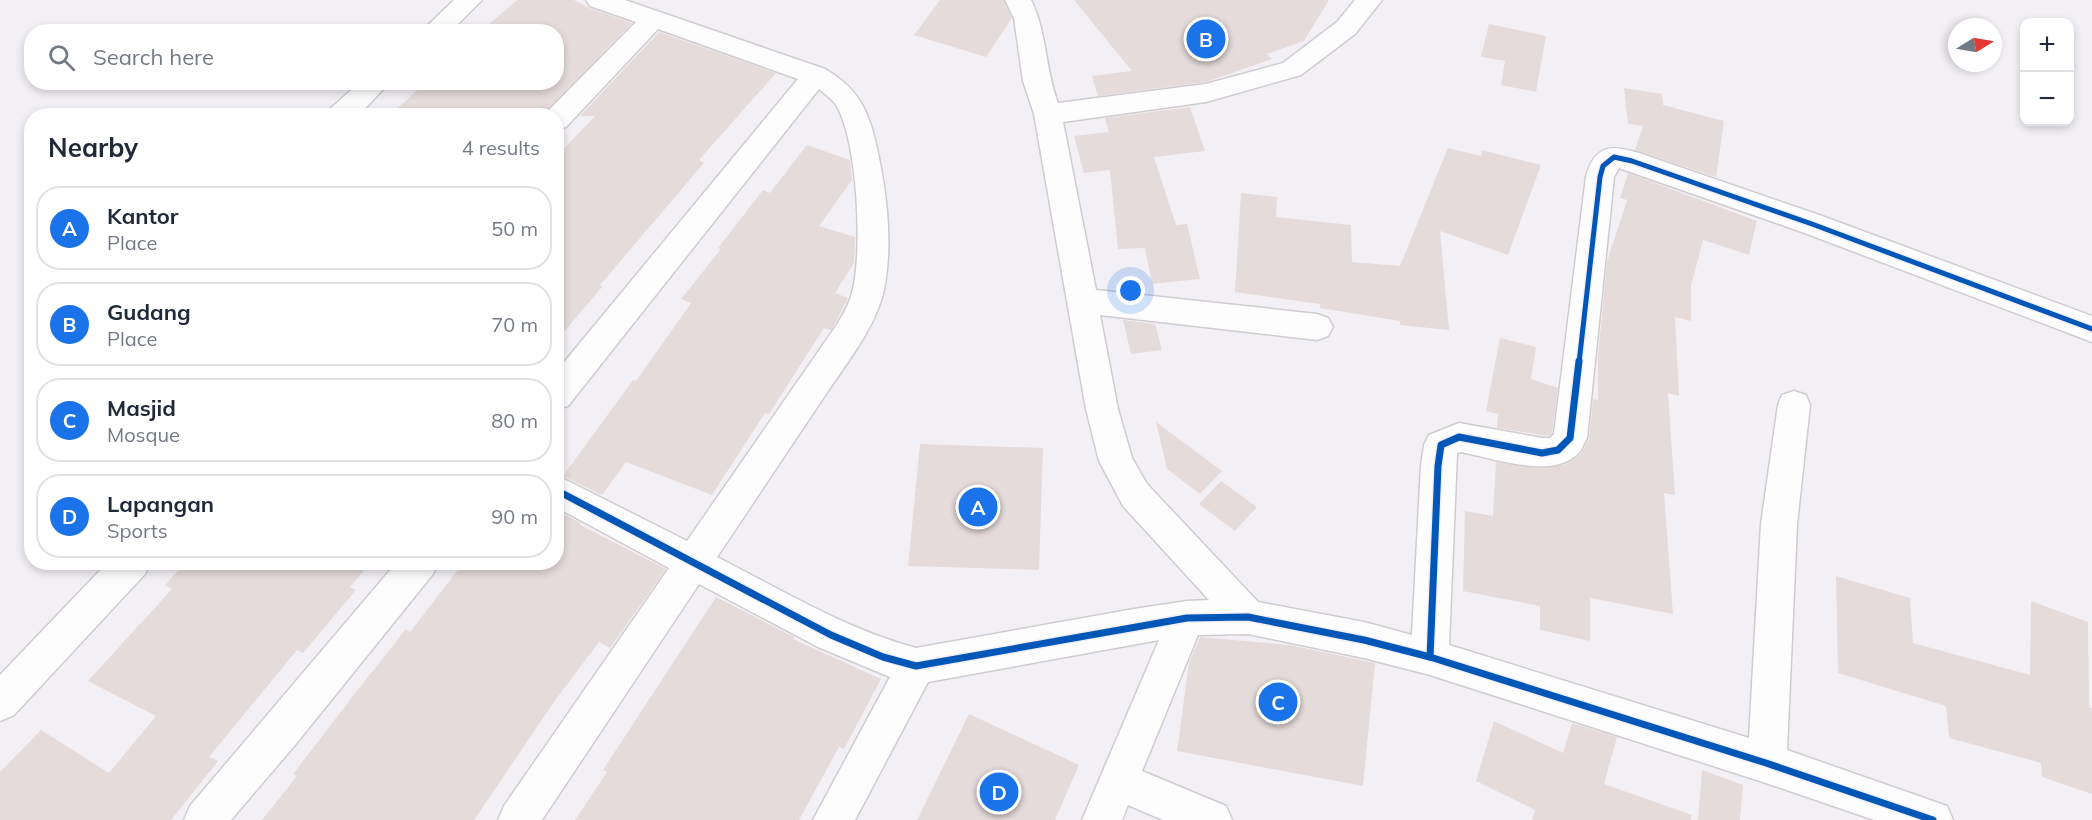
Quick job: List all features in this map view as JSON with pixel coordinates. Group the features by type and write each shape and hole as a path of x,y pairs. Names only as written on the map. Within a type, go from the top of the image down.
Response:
{"street":[{"path":"443,24 469,0"},
{"path":"518,820 831,360 858,316 872,274 873,254 866,155 851,107 837,88 816,75 598,0"},
{"path":"1018,0 1027,18 1036,81 1048,114 1102,409 1116,461 1127,483 1149,510 1248,617"},
{"path":"1048,114 1206,93 1293,69 1346,28 1369,0"},
{"path":"564,112 654,18"},
{"path":"564,386 816,75"},
{"path":"349,108 368,90"},
{"path":"1430,657 1437,466 1441,445 1459,437 1542,453 1553,452 1567,444 1570,438 1600,177 1603,166 1614,157 1632,161 1801,220 2092,329"},
{"path":"1082,301 1317,327"},
{"path":"1766,763 1771,705 1779,524 1794,405"},
{"path":"564,494 831,635 883,657 916,666 1187,618 1248,617 1352,638 1430,657 1766,763 1933,820"},
{"path":"0,702 124,570"},
{"path":"204,820 281,731 413,570"},
{"path":"1102,820 1187,618"},
{"path":"833,820 916,666"},
{"path":"1118,782 1212,820"}],"building":[{"path":"517,0 574,0 589,8 632,23 551,108 398,108 417,90 564,90 564,24 489,24"},
{"path":"940,0 1003,0 1012,18 986,57 914,35"},
{"path":"1074,0 1329,0 1304,41 1267,54 1272,59 1206,82 1098,96 1092,76 1132,71"},
{"path":"1489,24 1546,36 1536,92 1501,85 1505,61 1481,57"},
{"path":"659,32 776,73 699,160 704,163 600,285 603,286 564,332 564,149 595,116 580,116"},
{"path":"1624,88 1662,94 1663,105 1724,121 1716,177 1635,150 1643,126 1628,124"},
{"path":"1190,107 1205,151 1154,157 1176,225 1187,224 1200,279 1152,284 1145,248 1118,249 1110,170 1084,173 1074,136 1109,132 1105,118"},
{"path":"807,145 850,160 852,180 819,226 855,237 854,263 835,293 848,298 831,330 824,328 769,414 765,413 712,495 626,462 602,495 564,476 691,303 681,299 721,249 718,248 763,190 770,193"},
{"path":"1448,148 1481,156 1482,150 1541,165 1508,255 1440,231 1449,330 1400,325 1400,321 1320,308 1320,304 1235,292 1241,193 1277,197 1276,217 1351,225 1352,262 1400,266"},
{"path":"1628,173 1757,221 1749,255 1703,240 1691,286 1691,321 1675,317 1679,396 1668,393 1675,495 1664,493 1673,614 1590,598 1590,641 1540,630 1540,606 1463,591 1465,511 1493,516 1496,462 1535,468 1563,465 1580,455 1589,439 1593,399 1598,400 1598,356 1607,262 1627,200 1620,198"},
{"path":"1123,320 1155,324 1162,350 1131,354"},
{"path":"1500,338 1536,347 1531,379 1558,388 1552,433 1549,436 1497,428 1498,414 1486,411"},
{"path":"1156,422 1222,471 1200,494 1167,469"},
{"path":"920,444 1043,448 1039,570 908,566"},
{"path":"1221,481 1257,507 1235,531 1199,504"},
{"path":"564,514 581,523 580,525 666,569 610,648 599,642 556,699 474,820 262,820 297,776 293,774 353,696 406,629 410,632 458,570 564,570"},
{"path":"179,570 364,570 350,587 356,590 303,653 297,650 209,757 218,761 171,820 0,820 0,772 41,730 109,773 156,716 88,681 172,589 165,585"},
{"path":"1836,576 1910,598 1913,643 2030,675 2031,601 2088,622 2089,707 2092,708 2092,794 2042,777 2041,763 1949,738 1946,706 1838,673"},
{"path":"716,597 794,637 793,639 881,679 844,749 839,747 799,820 575,820 607,772 603,770"},
{"path":"1200,637 1289,645 1375,663 1363,786 1177,751 1189,663"},
{"path":"969,714 1079,765 1055,820 917,820"},
{"path":"1494,721 1563,753 1572,723 1617,737 1604,784 1692,815 1691,820 1532,820 1535,810 1476,781"},
{"path":"1702,770 1743,785 1740,820 1698,820"}],"cycle path":[{"path":"1430,657 1438,466 1441,445 1459,437 1542,453 1558,450 1570,438 1600,177 1603,166 1614,157 1632,161 1812,224 2092,329"},
{"path":"564,494 831,635 883,657 916,666 1187,618 1248,617 1364,640 1430,657 1766,763 1933,820"}],"place":[{"name":"Gudang","path":"1206,39"},
{"name":"Kantor","path":"978,507"},
{"name":"Masjid","path":"1278,702"},
{"name":"Lapangan","path":"999,792"}]}
